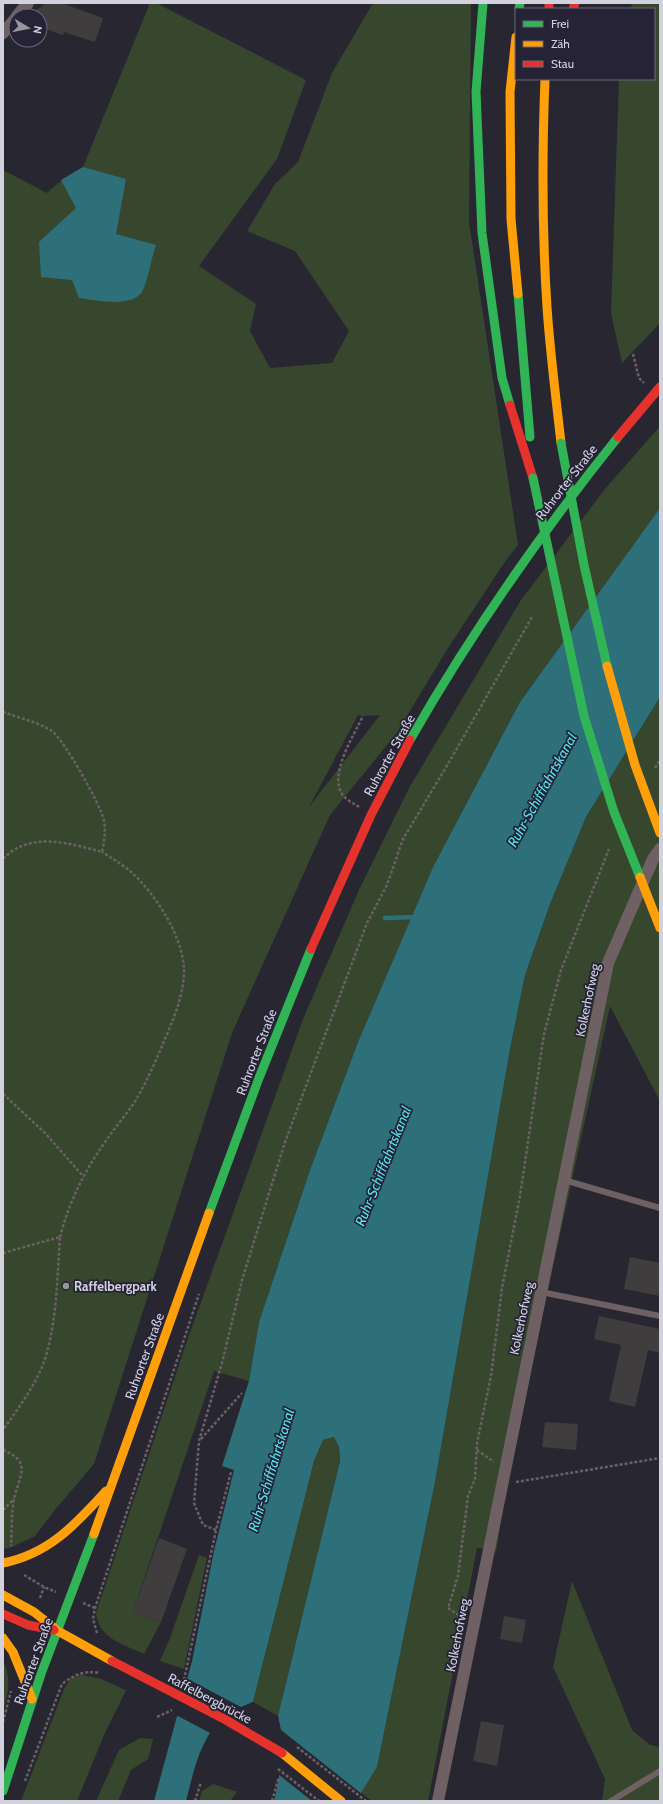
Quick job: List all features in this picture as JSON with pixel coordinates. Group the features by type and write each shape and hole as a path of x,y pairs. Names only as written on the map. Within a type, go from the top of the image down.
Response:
{"main road":[{"path":"483,3 476,92 482,233 502,378 533,478 584,716 614,812 660,928"},
{"path":"515,46 510,92 511,219 533,478"},
{"path":"545,80 543,131 545,276 561,443 574,524 593,611 635,766 660,833"},
{"name":"Ruhrorter Straße","path":"3,1790 32,1699 71,1598 181,1291 272,1044 305,959 372,813 415,733 460,655 516,571 566,500 657,391"},
{"path":"8,1562 56,1541 85,1514 113,1483"},
{"path":"3,1595 34,1612 58,1631"},
{"path":"3,1614 28,1625 58,1631"},
{"name":"Raffelbergbrücke","path":"58,1631 112,1661 226,1720 282,1753 341,1801"},
{"path":"3,1638 13,1652 32,1699"}],"street":[{"name":"Kolkerhofweg","path":"438,1801 608,963 653,859 660,849"}],"lane":[{"path":"564,1180 660,1208"},
{"path":"541,1292 660,1316"},
{"path":"611,1801 660,1771"}],"path":[{"path":"633,354 639,378 657,391"},
{"path":"216,1530 203,1525 194,1503 200,1441 222,1363 242,1280 285,1142 367,922 387,884 403,839 448,764 532,617"},
{"path":"3,712 43,726 53,732 61,741 94,796 101,812 105,832 102,852"},
{"path":"362,716 344,756 338,780 341,793 348,801 372,813"},
{"path":"652,774 660,760"},
{"path":"3,860 14,850 26,844 38,842 66,843 102,852 129,871 162,909 178,944 184,970 182,986 172,1022 142,1088 134,1103 83,1176 69,1206 60,1237 52,1323 42,1366 34,1384 3,1430"},
{"path":"473,1625 448,1608 458,1576 468,1496 475,1479 476,1450 491,1376 502,1288 520,1196 544,1034 561,970 611,843"},
{"path":"3,1094 45,1133 83,1176"},
{"path":"3,1253 60,1237"},
{"path":"101,1636 96,1633 93,1619 95,1608 201,1288"},
{"path":"200,1441 242,1393"},
{"path":"3,1450 17,1458 22,1466 21,1481 14,1499 11,1547 8,1562 19,1572 44,1587 95,1608"},
{"path":"476,1450 505,1468"},
{"path":"502,1484 660,1458"},
{"path":"184,1682 216,1530 231,1472"},
{"path":"3,1510 14,1499"},
{"path":"23,1785 62,1684 74,1675 87,1672 106,1675"},
{"path":"157,1717 176,1708"},
{"path":"272,1801 279,1777"},
{"path":"195,1801 201,1782"}],"green space":[{"path":"150,3 156,3 306,80 277,159 199,266 256,304 250,331 270,368 332,363 349,331 295,251 247,231 275,184 298,162 332,73 373,3 471,3 469,222 518,545 504,563 448,648 396,734 330,815 232,1033 94,1464 35,1536 10,1548 3,1549 3,170 47,193 62,180 83,167","holes":["358,715 380,715 309,807"]},
{"path":"632,3 660,3 660,323 622,363 611,313 619,80 655,80 655,8 631,8"},
{"path":"660,426 660,508 520,702 433,867 358,1042 310,1170 259,1322 249,1381 214,1371 133,1612 161,1622 144,1654 113,1640 107,1635 98,1622 96,1613 187,1341 303,1019 359,890 409,788 521,600 605,489"},
{"path":"660,697 660,1101 610,1006 510,1463 496,1551 477,1548 428,1801 372,1801 360,1792 377,1767 435,1482 510,1049 525,975 550,904 586,817"},
{"path":"334,1437 339,1447 340,1461 278,1716 253,1702 314,1461 323,1440"},
{"path":"199,1555 207,1558 184,1669 160,1661 170,1638"},
{"path":"572,1581 632,1730 650,1745 660,1747 660,1801 602,1801 605,1779 553,1667"},
{"path":"3,1661 8,1674 8,1693 3,1712"},
{"path":"82,1675 101,1679 126,1690 104,1735 77,1801 21,1801 64,1689 71,1678"},
{"path":"140,1738 153,1739 148,1759 131,1770 118,1801 96,1801 119,1750"},
{"path":"213,1784 237,1792 230,1801 199,1801 202,1791"}],"water":[{"path":"83,167 126,179 116,234 156,245 143,290 138,296 131,300 114,302 79,298 72,280 41,277 39,242 76,208 61,180"},
{"name":"Ruhr-Schifffahrtskanal","path":"660,508 660,697 586,817 550,904 525,975 510,1049 435,1482 377,1767 356,1801 274,1801 281,1759 281,1737 278,1716 340,1461 339,1447 334,1437 323,1440 314,1461 253,1702 223,1720 210,1733 198,1757 186,1801 154,1801 192,1661 214,1551 234,1470 222,1466 249,1381 259,1322 310,1170 358,1042 433,867 520,702"}],"pier":[{"path":"186,1678 241,1707 253,1702 255,1703 243,1709 212,1734 176,1715"},
{"path":"276,1715 278,1716 281,1730 362,1794 358,1801 312,1801 278,1774 279,1730"}],"building":[{"path":"44,3 61,3 103,18 95,42 64,32 63,35 48,30 48,8 40,8 43,6"},
{"path":"630,1257 660,1263 660,1296 624,1289"},
{"path":"599,1316 660,1329 660,1353 648,1350 635,1407 609,1401 621,1345 594,1339"},
{"path":"545,1422 578,1424 576,1450 542,1447"},
{"path":"159,1538 187,1549 161,1622 133,1612"},
{"path":"504,1616 526,1620 522,1643 500,1639"},
{"path":"481,1721 504,1725 497,1766 473,1761"}],"waterway":[{"path":"385,918 417,917"}],"traffic: fast":[{"path":"483,3 476,92 482,233 502,378 510,405"},
{"path":"519,8 520,3"},
{"path":"518,294 530,437"},
{"path":"410,740 457,661 508,584 589,473 618,437"},
{"path":"561,443 584,565 607,666"},
{"path":"533,478 584,716 614,812 640,877"},
{"path":"209,1213 259,1078 311,949"},
{"path":"3,1791 41,1674 94,1534"}],"traffic: slow":[{"path":"515,46 510,92 511,219 518,294"},
{"path":"545,80 543,193 545,278 561,443"},
{"path":"607,666 635,765 660,833"},
{"path":"640,877 660,928"},
{"path":"94,1534 209,1213"},
{"path":"3,1563 19,1559 48,1545 84,1515 106,1491"},
{"path":"3,1595 34,1612 58,1631 112,1661"},
{"path":"3,1638 13,1652 32,1699"},
{"path":"282,1753 341,1801"}],"traffic: jam":[{"path":"549,3 549,8"},
{"path":"573,8 575,3"},
{"path":"618,437 660,387"},
{"path":"510,405 533,478"},
{"path":"311,949 371,815 410,740"},
{"path":"3,1614 28,1625 54,1630"},
{"path":"112,1661 226,1720 282,1753"}],"place":[{"name":"Raffelbergpark","path":"66,1286"}]}
